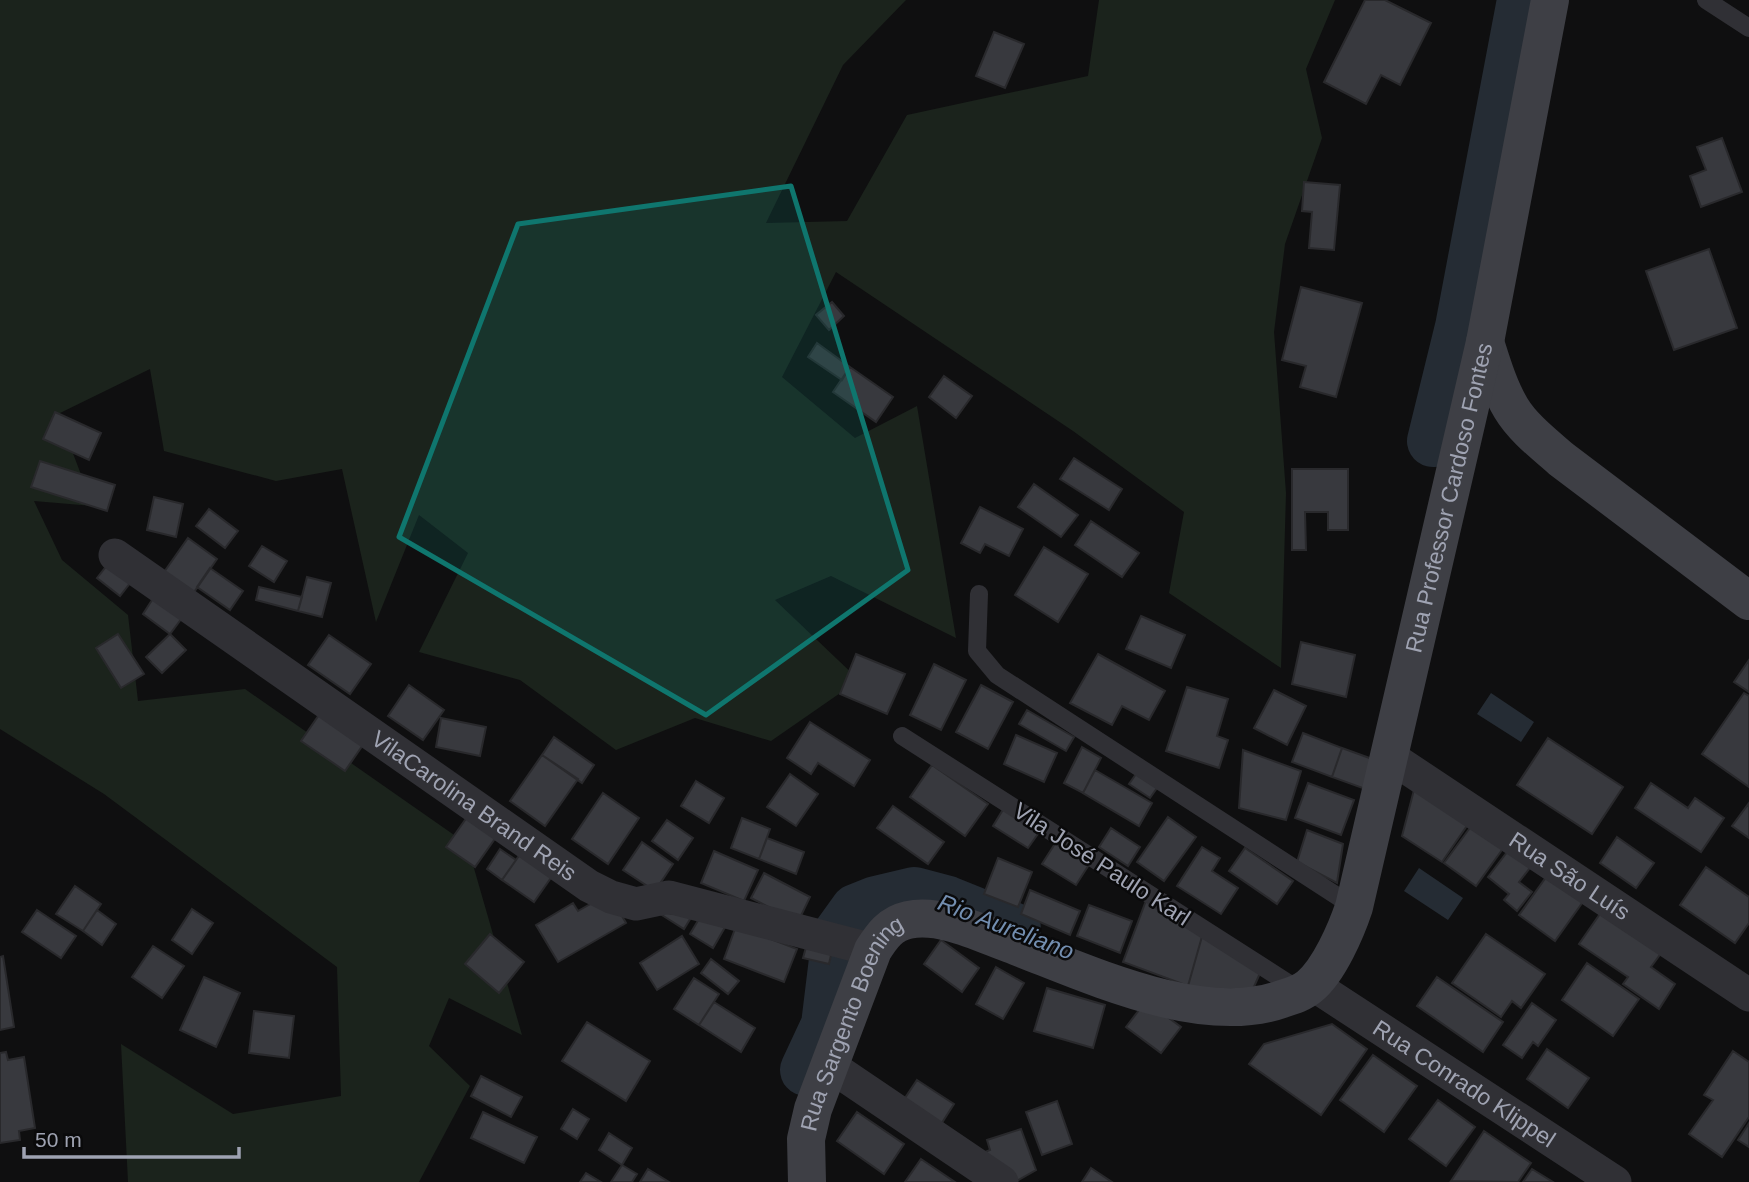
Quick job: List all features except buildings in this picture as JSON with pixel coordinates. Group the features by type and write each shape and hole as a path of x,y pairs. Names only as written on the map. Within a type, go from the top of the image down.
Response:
{"street":[{"name":"Rua Professor Cardoso Fontes","path":"1307,988 1336,950 1354,907 1485,342 1550,0"},
{"path":"1485,342 1511,409 1549,449 1749,601"},
{"path":"1459,453 1478,436 1500,432 1520,435 1549,449"},
{"name":"VilaCarolina Brand Reis","path":"115,555 589,886 611,897 636,904 669,897 872,950"},
{"name":"Rua São Luís","path":"1389,756 1749,995"},
{"name":"Rua Sargento Boening","path":"807,1182 806,1139 813,1109 872,950 889,929 908,920 946,922 1097,977 1195,1004 1239,1008 1263,1006 1307,988"},
{"name":"Rua Conrado Klippel","path":"1307,988 1615,1182"},
{"path":"829,1065 1002,1182"}],"lane":[{"path":"1706,0 1749,28"},
{"path":"979,594 977,651 997,675 1354,907"},
{"name":"Vila José Paulo Karl","path":"902,736 1307,988"}],"highlighted area":[{"path":"791,186 908,570 706,715 399,537 518,224"}],"shaded area":[{"path":"0,0 906,0 843,65 766,223 847,221 907,115 1088,76 1099,0 1335,0 1306,69 1322,138 1285,244 1274,332 1286,493 1281,668 1169,593 1184,512 1073,431 836,272 782,377 855,438 917,406 956,638 831,576 775,600 859,680 771,741 695,718 616,750 520,680 419,652 468,553 419,515 376,622 342,469 276,481 164,451 150,369 58,414 93,506 34,501 62,560 128,615 138,701 245,689 467,844 522,1035 449,998 429,1046 470,1086 419,1182 128,1182 121,1044 233,1114 341,1096 337,967 104,794 0,729"},
{"path":"1491,693 1534,722 1521,742 1477,714"},
{"path":"1419,868 1463,898 1448,920 1404,891"}],"waterway":[{"path":"1433,441 1461,327 1523,0"},
{"name":"Rio Aureliano","path":"806,1070 827,1025 838,935 856,910 914,893 948,902 1015,929"}]}
